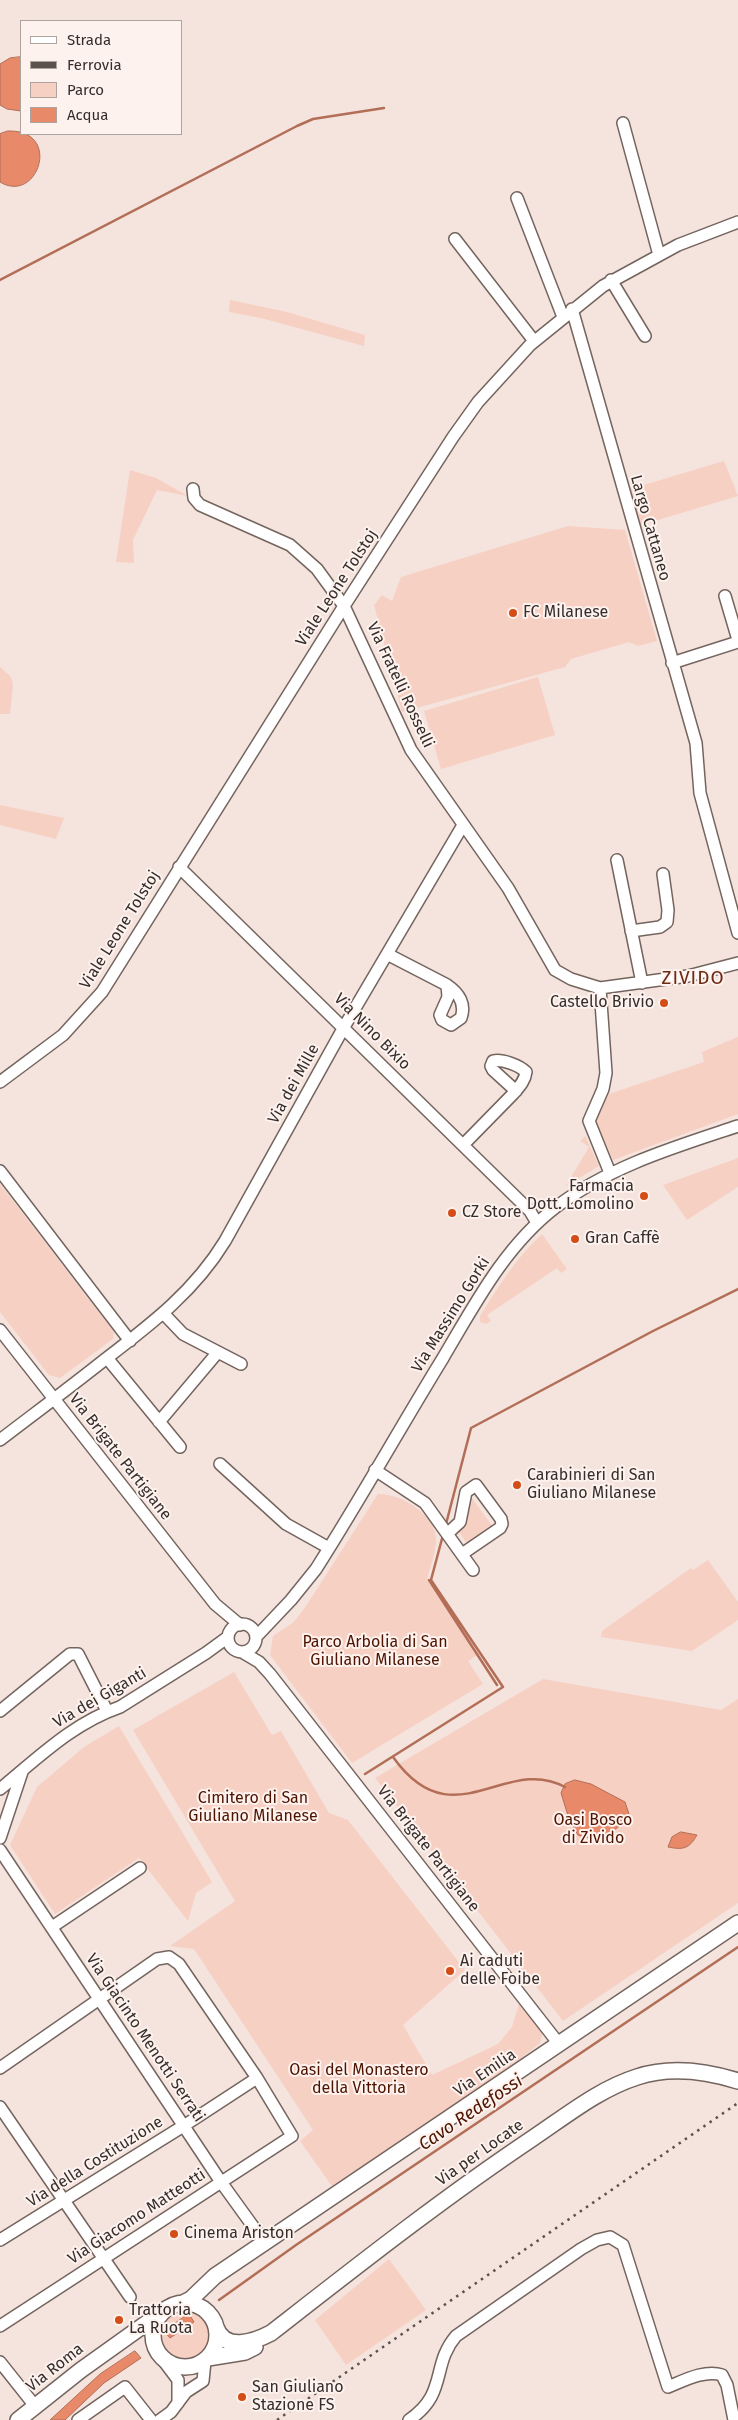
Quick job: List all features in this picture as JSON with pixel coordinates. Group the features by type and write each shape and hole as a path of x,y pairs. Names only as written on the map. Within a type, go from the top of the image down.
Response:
{"main road":[{"name":"Via Emilia","path":"183,2303 191,2299 210,2279 738,1923"},
{"name":"Via per Locate","path":"206,2359 249,2350 263,2342 271,2333 460,2188 603,2092 639,2076 660,2072 698,2072 738,2081"},
{"name":"Via Emilia","path":"213,2321 208,2303 210,2290 226,2269"},
{"path":"183,2303 198,2305 213,2321 216,2345 206,2359 194,2366 180,2367 169,2363 158,2352 153,2330 161,2313 171,2306 183,2303"},
{"name":"Via Roma","path":"18,2420 115,2345 161,2313"},
{"name":"Via per Locate","path":"213,2321 224,2338 240,2343 253,2342 271,2333"},
{"name":"Via Roma","path":"115,2345 136,2340 149,2343 158,2352"}],"street":[{"path":"623,123 659,254"},
{"name":"Largo Cattaneo","path":"517,198 568,313 698,755 700,793 738,933"},
{"name":"Viale Leone Tolstoj","path":"0,1082 69,1030 97,998 344,606 468,415 534,341 611,280 696,236 738,222"},
{"path":"455,239 534,341"},
{"path":"611,280 645,336"},
{"name":"Via Fratelli Rosselli","path":"193,489 194,498 200,505 271,536 300,552 317,570 344,606 406,741 463,826 511,892 554,970 571,979 600,988"},
{"path":"672,663 738,641 725,596"},
{"name":"Via dei Mille","path":"0,1440 130,1341 192,1288 216,1256 344,1027 463,826"},
{"path":"617,860 642,983"},
{"name":"Via Nino Bixio","path":"180,867 530,1211 538,1223"},
{"path":"631,930 660,927 668,921 663,874"},
{"path":"387,954 447,985"},
{"path":"610,1173 589,1121 603,1089 606,1074 600,988 695,975 738,964"},
{"path":"463,1145 516,1091"},
{"name":"Via Massimo Gorki","path":"232,1642 250,1650 255,1641 300,1589 329,1548 486,1285 538,1223 572,1196 610,1173 646,1157 738,1126"},
{"path":"0,1171 130,1341"},
{"path":"163,1313 183,1334 241,1364"},
{"name":"Via Brigate Partigiane","path":"0,1330 215,1604 232,1642 270,1674 559,2044"},
{"path":"159,1422 218,1352"},
{"path":"107,1358 180,1447"},
{"path":"220,1464 286,1524 329,1548"},
{"path":"376,1470 417,1496 439,1520 473,1570"},
{"path":"448,1533 460,1522 466,1492 472,1486 478,1487 502,1524 500,1528 462,1554"},
{"name":"Via Brigate Partigiane","path":"215,1604 244,1625 255,1641 270,1674"},
{"name":"Via Massimo Gorki","path":"244,1625 264,1622 276,1616"},
{"path":"232,1642 244,1625"},
{"name":"Via dei Giganti","path":"0,1789 66,1734 107,1711 120,1707 206,1653 232,1642"},
{"path":"0,1711 70,1654 78,1654 107,1711"},
{"path":"1,1832 22,1772"},
{"name":"Via Giacinto Menotti Serrati","path":"0,1850 222,2182 265,2243"},
{"path":"52,1927 140,1868"},
{"path":"0,2068 99,1998 157,1960 172,1958 179,1964 257,2078"},
{"name":"Via della Costituzione","path":"0,2240 185,2126 257,2078"},
{"name":"Via Giacomo Matteotti","path":"0,2326 292,2136 257,2078"},
{"path":"0,2107 130,2298"},
{"path":"409,2420 427,2406 433,2395 447,2350 456,2336 581,2249 597,2240 610,2237 623,2245 668,2387 700,2375 722,2375 728,2385 734,2420"},
{"path":"158,2352 178,2380 178,2404"},
{"path":"160,2420 178,2404 186,2392 202,2381 206,2359"},
{"path":"0,2362 35,2406"},
{"path":"78,2420 123,2387 126,2388 152,2420"}],"green space":[{"path":"230,300 287,312 365,335 364,346 261,318 229,312"},
{"path":"724,461 738,496 638,526 627,490"},
{"path":"130,470 156,478 188,496 157,490 133,540 134,563 116,562"},
{"name":"FC Milanese","path":"568,526 625,530 657,641 638,646 629,642 571,659 565,667 402,712 374,605 382,595 392,601 401,577"},
{"path":"0,667 11,677 13,685 10,714 0,714"},
{"path":"538,677 555,735 441,769 424,711"},
{"path":"0,805 64,818 56,839 0,825"},
{"path":"738,1037 738,1114 613,1160 595,1120 609,1094 704,1062 702,1052"},
{"path":"585,1136 599,1166 566,1186 589,1147 580,1141"},
{"path":"738,1158 738,1187 687,1220 663,1185"},
{"path":"0,1184 114,1332 113,1339 60,1378 49,1375 0,1312"},
{"path":"542,1234 567,1269 561,1273 557,1268 487,1315 491,1321 486,1324 480,1322 480,1316 508,1273"},
{"name":"Parco Arbolia di San Giuliano Milanese","path":"378,1494 396,1497 414,1506 429,1520 434,1528 436,1537 435,1547 427,1579 477,1655 468,1661 483,1684 352,1763 270,1655 273,1636 294,1622 306,1606"},
{"path":"469,1494 493,1527 468,1545 457,1529"},
{"path":"708,1560 738,1602 738,1620 692,1651 601,1637 602,1631 691,1568 693,1570"},
{"path":"234,1672 272,1735 281,1731 329,1813 348,1820 465,1970 403,2025 432,2075 498,2044 512,2027 519,2004 544,2029 540,2043 505,2071 334,2189 300,2141 313,2130 194,1949 170,1946 235,1901 133,1730"},
{"name":"Oasi Bosco di Zivido","path":"543,1679 721,1710 738,1699 738,1903 563,2021 375,1778"},
{"path":"119,1726 212,1882 196,1893 188,1921 139,1858 55,1914 10,1845 37,1787 84,1747"},
{"path":"389,2259 426,2310 346,2365 315,2320"},
{"path":"184,2310 194,2312 202,2317 207,2325 209,2335 207,2345 202,2353 194,2358 184,2360 174,2358 166,2353 161,2345 159,2335 161,2325 166,2317 174,2312"}],"water":[{"path":"20,57 20,111 7,109 0,105 0,64 10,58"},
{"path":"8,131 20,133 20,135 26,135 35,141 40,152 39,164 34,175 25,183 14,186 0,182 0,134"},
{"path":"575,1780 591,1784 625,1802 629,1814 625,1820 607,1834 592,1837 578,1835 570,1822 561,1793 565,1784"},
{"path":"681,1832 697,1835 688,1846 668,1847 672,1837"},
{"path":"189,2314 194,2322 170,2338 164,2331"},
{"path":"135,2351 141,2358 104,2383 65,2420 50,2420 100,2374"}],"waterway":[{"path":"0,280 297,126 313,119 384,108"},
{"path":"446,1524 471,1428 653,1331 738,1289"},
{"path":"365,1774 503,1687 431,1580 443,1535"},
{"path":"429,1580 497,1685"},
{"path":"393,1757 415,1781 437,1792 458,1795 521,1780 543,1780 565,1787"},
{"name":"Cavo Redefossi","path":"219,2300 296,2245 738,1947"}],"railway":[{"path":"277,2420 738,2103"}],"place":[{"name":"FC Milanese","path":"513,613"},
{"name":"Castello Brivio","path":"664,1003"},
{"name":"Farmacia Dott. Lomolino","path":"644,1196"},
{"name":"CZ Store","path":"452,1213"},
{"name":"Gran Caffè","path":"575,1239"},
{"name":"Carabinieri di San Giuliano Milanese","path":"517,1485"},
{"name":"Ai caduti delle Foibe","path":"450,1971"},
{"name":"Cinema Ariston","path":"174,2234"},
{"name":"Trattoria La Ruota","path":"119,2320"},
{"name":"San Giuliano Stazione FS","path":"242,2397"}],"district":[{"name":"ZIVIDO","path":"693,979"}],"park label":[{"name":"Cimitero di San Giuliano Milanese","path":"253,1808"},
{"name":"Oasi del Monastero della Vittoria","path":"359,2080"}]}
